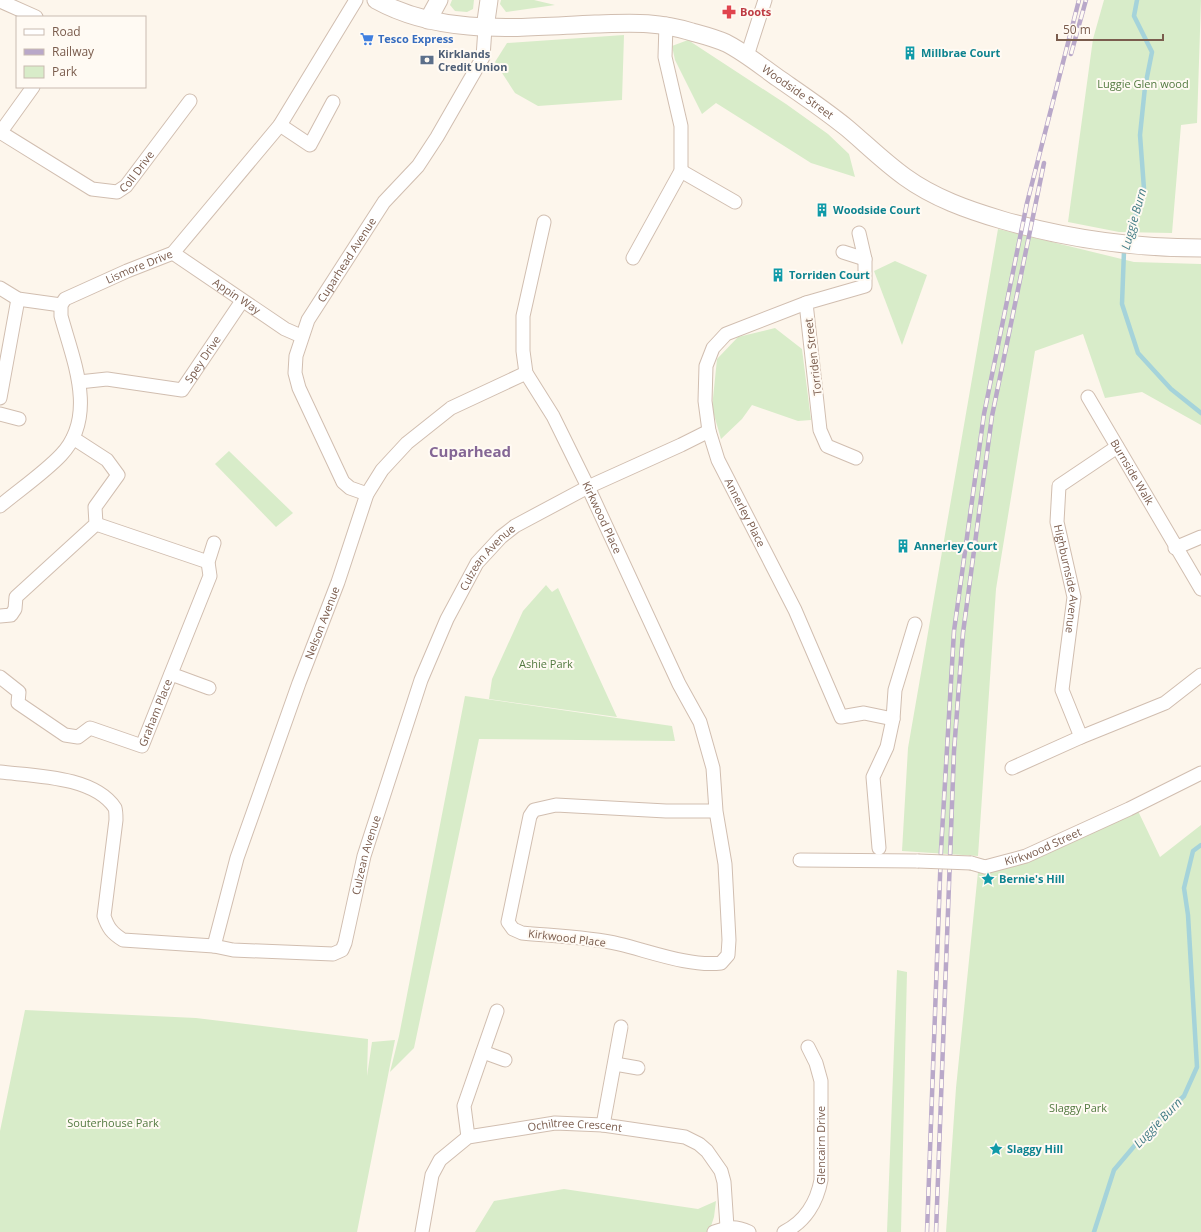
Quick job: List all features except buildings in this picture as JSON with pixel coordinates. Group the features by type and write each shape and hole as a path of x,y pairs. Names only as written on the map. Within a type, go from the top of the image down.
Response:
{"street":[{"name":"Lismore Drive","path":"61,305 65,299 127,271 173,253 280,125 356,0"},
{"name":"Woodside Street","path":"376,0 389,7 428,20 485,28 636,22 666,24 725,43 747,56 847,128 869,149 906,178 936,196 965,208 1042,231 1089,240 1116,243 1201,248"},
{"path":"428,20 439,0"},
{"path":"485,28 490,0"},
{"path":"747,56 765,0"},
{"path":"0,1 34,16"},
{"path":"633,258 681,171 681,126 665,57 666,24"},
{"name":"Cuparhead Avenue","path":"367,494 350,488 343,482 299,388 295,373 296,356 308,320 384,202 418,166 437,137 483,57 485,28"},
{"path":"0,132 32,88"},
{"name":"Coll Drive","path":"0,132 92,189 117,192 126,186 190,101"},
{"path":"280,125 310,146 333,102"},
{"path":"681,171 735,202"},
{"name":"Kirkwood Place","path":"544,222 523,316 523,351 526,373 553,416 588,487 680,684 700,722 713,768 716,811 725,864 729,940 728,955 721,963 711,965 653,954 618,944 522,933 513,929 508,922 530,816 534,810 543,806 556,805 666,811 716,811"},
{"path":"859,233 865,259"},
{"path":"843,252 865,259"},
{"name":"Appin Way","path":"173,253 285,329 302,336"},
{"name":"Torriden Street","path":"856,458 827,446 820,430 806,303 865,286 865,259"},
{"path":"0,288 18,299 61,305 61,316 79,382 81,412 78,427 73,438 61,455 0,506"},
{"path":"0,398 18,299"},
{"name":"Spey Drive","path":"79,382 107,379 182,390 242,301"},
{"name":"Annerley Place","path":"806,303 726,334 713,348 706,366 705,401 709,431 718,460 795,610 841,717 864,714 893,719"},
{"name":"Nelson Avenue","path":"214,946 237,858 299,683 338,582 367,494 382,470 407,443 451,408 526,373"},
{"name":"Burnside Walk","path":"1088,397 1175,548 1201,588"},
{"path":"0,414 19,419"},
{"name":"Culzean Avenue","path":"0,772 76,782 103,796 116,809 116,820 104,916 108,927 113,934 123,940 214,946 233,950 333,954 342,950 345,943 364,856 421,680 447,619 473,570 485,552 515,526 588,487 709,431"},
{"path":"73,438 107,460 118,475 95,507 96,524"},
{"name":"Highburnside Avenue","path":"1081,737 1062,690 1074,596 1057,522 1059,486 1117,447"},
{"path":"96,524 208,562"},
{"path":"0,616 11,615 15,609 16,597 96,524"},
{"path":"1175,548 1201,537"},
{"name":"Graham Place","path":"0,677 19,692 18,704 65,735 78,736 90,728 142,746 210,576 208,562 214,543"},
{"path":"879,848 873,777 887,747 893,719 895,690 915,624"},
{"name":"Graham Place","path":"171,674 209,688"},
{"path":"1012,768 1081,737 1165,703 1201,675"},
{"name":"Kirkwood Street","path":"800,860 971,863 985,867 1026,856 1129,809 1201,773"},
{"path":"468,1137 464,1106 497,1011"},
{"path":"603,1125 621,1027"},
{"name":"Glencairn Drive","path":"784,1232 799,1229 814,1202 821,1180 821,1081 816,1063 808,1047"},
{"path":"483,1052 505,1060"},
{"path":"615,1064 638,1068"},
{"name":"Ochiltree Crescent","path":"422,1232 436,1166 446,1153 468,1137 555,1123 603,1125 685,1137 699,1144 716,1161 721,1171 724,1182 727,1227"},
{"path":"714,1232 727,1227 749,1232"}],"green space":[{"path":"452,0 474,0 473,9 467,12 455,11 450,5"},
{"path":"501,0 534,0 555,5 506,12 500,4"},
{"name":"Luggie Glen wood","path":"1104,0 1201,0 1197,123 1181,125 1172,233 1119,232 1068,222 1093,39"},
{"path":"624,35 622,100 538,106 515,93 495,62 507,43"},
{"path":"688,40 786,104 828,134 849,154 855,177 811,163 716,103 702,114 675,60 672,46"},
{"path":"998,229 1134,262 1201,264 1201,425 1142,392 1105,398 1083,334 1035,351 996,589 978,856 902,851 908,748"},
{"path":"895,261 927,275 902,345 874,271"},
{"path":"775,328 802,349 811,420 798,421 752,405 742,419 721,439 712,408 717,359 738,337"},
{"path":"229,451 293,513 276,527 215,464"},
{"name":"Ashie Park","path":"546,585 552,592 558,588 617,717 489,699 492,679 523,611"},
{"path":"465,696 672,726 675,741 479,739 414,1048 390,1072 399,1036"},
{"name":"Slaggy Park","path":"1138,811 1160,857 1201,825 1201,1232 946,1232 956,1088 978,872"},
{"path":"897,970 907,972 901,1232 887,1232"},
{"name":"Souterhouse Park","path":"25,1010 196,1018 368,1039 367,1076 372,1042 395,1040 357,1232 0,1232 0,1131"},
{"path":"564,1189 698,1209 716,1201 714,1217 709,1232 475,1232 494,1201"}],"waterway":[{"name":"Luggie Burn","path":"1137,0 1134,16 1152,52 1145,87 1140,135 1144,189 1124,251 1122,304 1138,353 1171,389 1201,413"},
{"name":"Luggie Burn","path":"1094,1232 1114,1170 1147,1131 1184,1096 1197,1067 1188,915 1184,888 1193,851 1201,845"}],"railway":[{"path":"927,1232 941,850 954,631 984,414 1027,203 1079,0"},
{"path":"1071,54 1086,0"},
{"path":"936,1232 954,751 963,633 992,416 1044,163"}],"place":[{"name":"Boots","path":"729,12"},
{"name":"Tesco Express","path":"367,39"},
{"name":"Millbrae Court","path":"910,53"},
{"name":"Kirklands Credit Union","path":"427,60"},
{"name":"Woodside Court","path":"822,210"},
{"name":"Torriden Court","path":"778,275"},
{"name":"Annerley Court","path":"903,546"},
{"name":"Bernie's Hill","path":"988,879"},
{"name":"Slaggy Hill","path":"996,1149"}],"district":[{"name":"Cuparhead","path":"470,452"}]}
